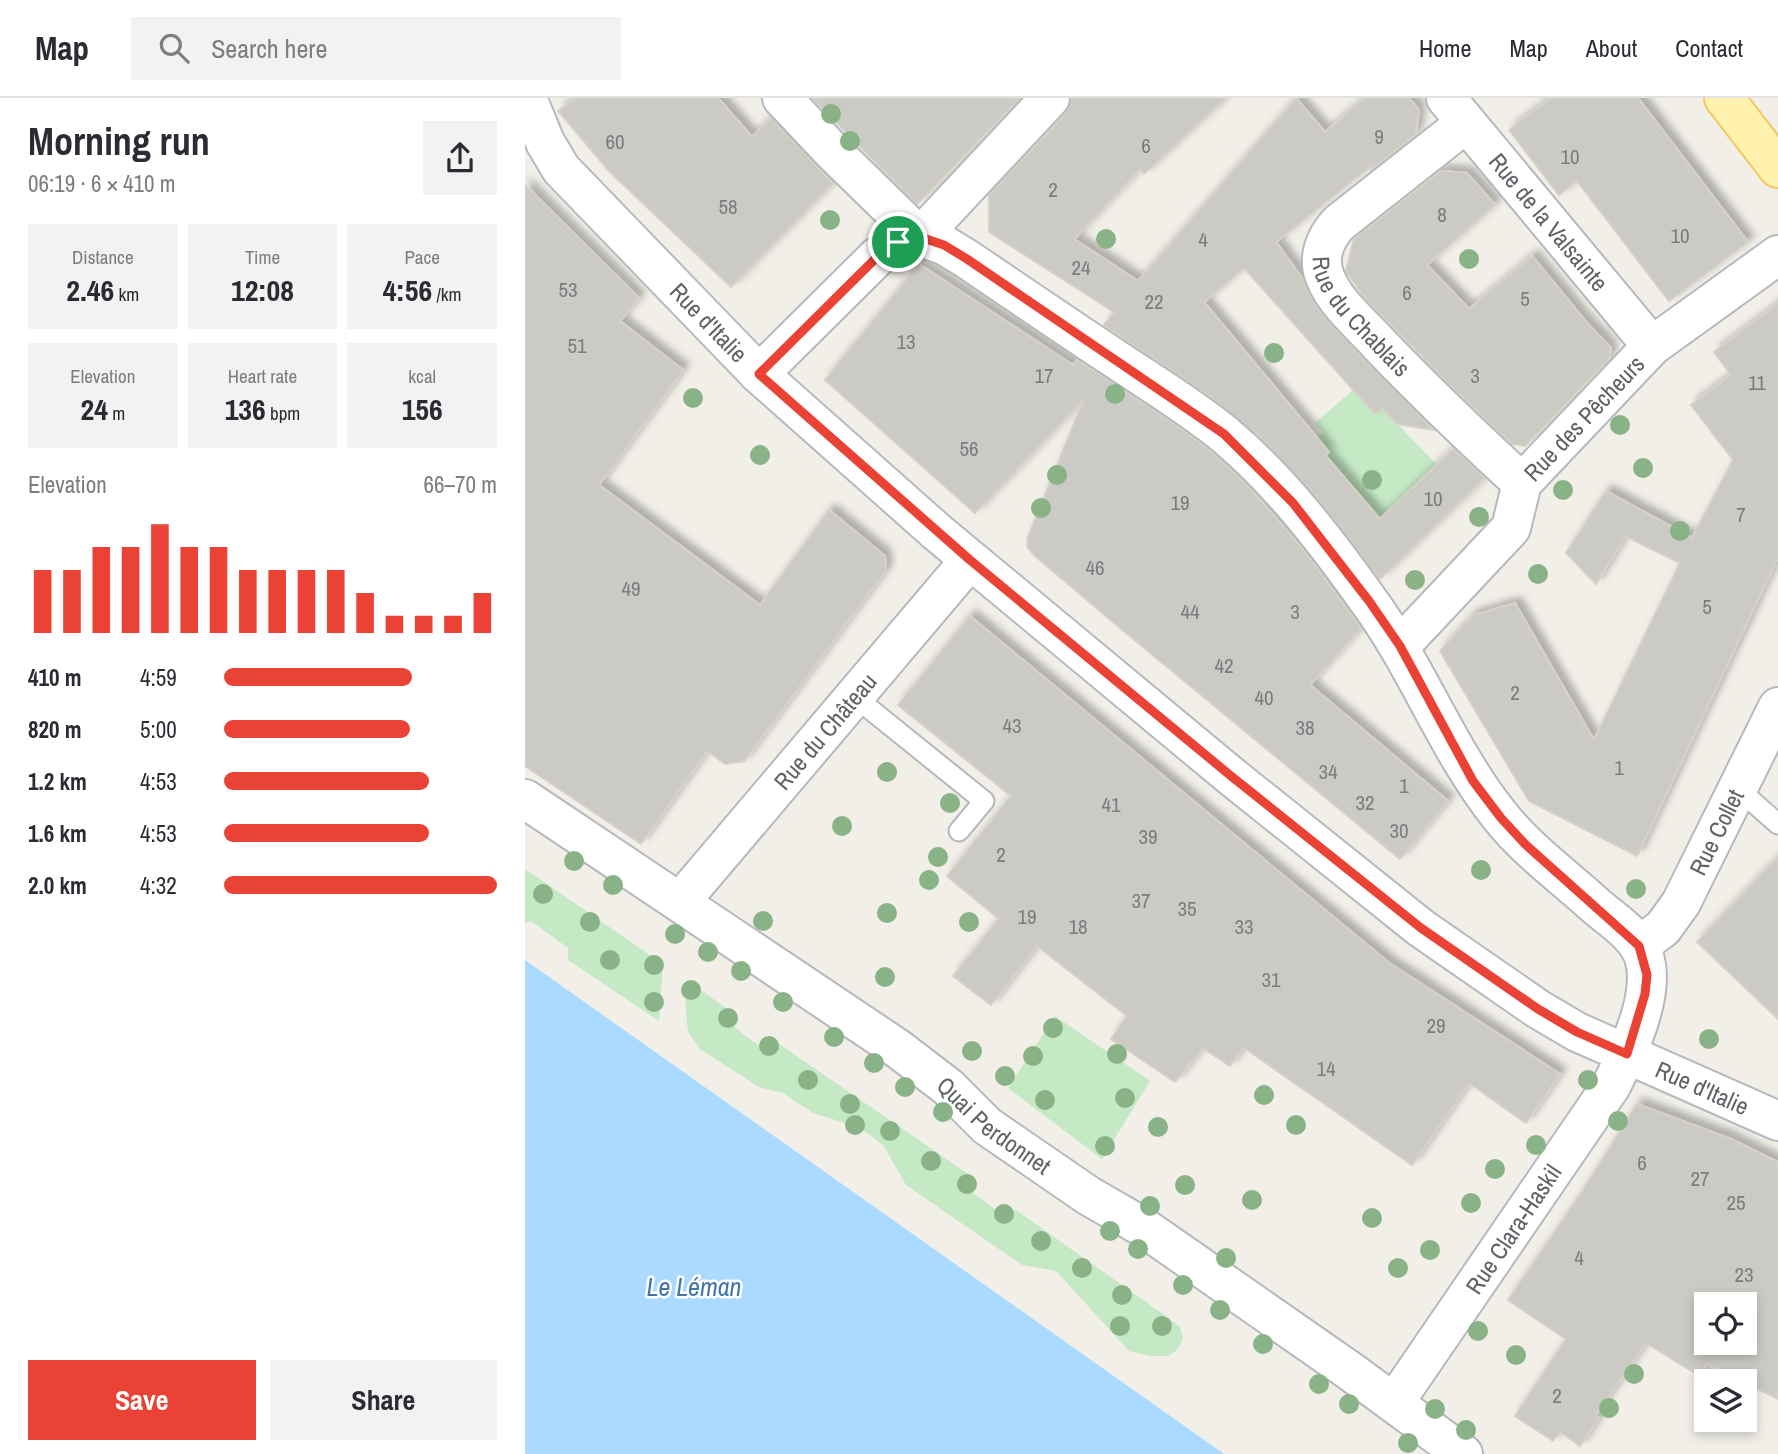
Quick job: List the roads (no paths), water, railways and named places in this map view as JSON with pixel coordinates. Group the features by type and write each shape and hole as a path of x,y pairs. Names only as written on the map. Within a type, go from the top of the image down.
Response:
{"main road":[{"path":"1724,98 1778,168"}],"street":[{"name":"Rue d'Italie","path":"527,98 544,142 561,169 759,374 970,560 1231,776 1421,928 1538,1009 1577,1032 1778,1121"},
{"path":"782,98 920,237 944,245 967,259 1224,434 1293,503 1369,601 1400,646 1473,781 1501,818 1525,844 1639,946"},
{"path":"759,374 877,257 898,242 920,237 1050,98"},
{"name":"Rue de la Valsainte","path":"1456,110 1652,346"},
{"name":"Rue du Chablais","path":"1456,110 1328,235 1323,246 1324,276 1346,309 1439,406 1522,483"},
{"name":"Rue des Pêcheurs","path":"1400,646 1511,528 1522,483 1652,346 1778,255"},
{"name":"Rue du Château","path":"680,902 970,560"},
{"name":"Rue Collet","path":"1639,946 1663,928 1681,902 1778,707"},
{"name":"Quai Perdonnet","path":"525,799 897,1048 948,1087 998,1134 1089,1196 1143,1227 1463,1454"},
{"name":"Rue Clara-Haskil","path":"1394,1403 1611,1086 1627,1054 1646,985 1646,967 1639,946"}],"lane":[{"path":"855,697 984,801 959,831"},
{"path":"1737,788 1778,824"}],"water":[{"name":"Le Léman","path":"525,960 1224,1454 525,1454"}]}
